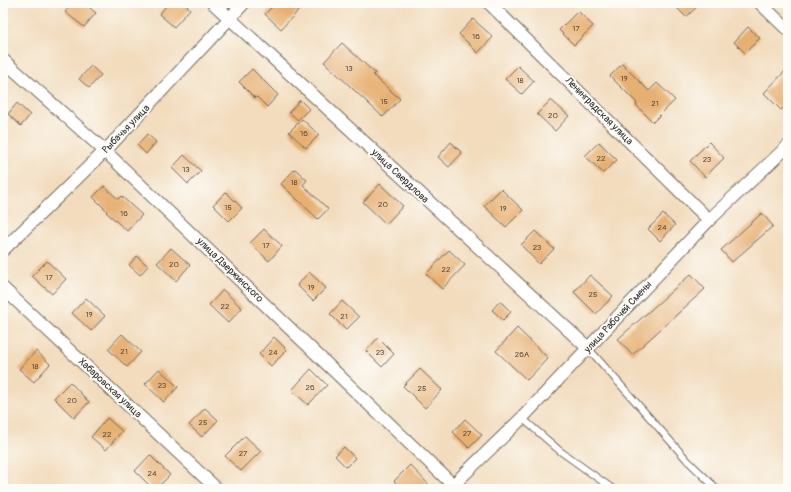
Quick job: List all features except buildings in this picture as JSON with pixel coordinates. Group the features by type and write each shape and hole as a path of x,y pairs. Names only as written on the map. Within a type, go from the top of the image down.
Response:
{"street":[{"name":"улица Свердлова","path":"213,3 588,348"},
{"name":"Рыбачья улица","path":"3,250 105,151 244,3"},
{"name":"Ленинградская улица","path":"489,3 709,220"},
{"path":"760,3 788,30"},
{"name":"улица Дзержинского","path":"3,60 105,151 451,487"},
{"name":"улица Рабочей Смены","path":"451,487 522,418 709,220 788,146"},
{"name":"Хабаровская улица","path":"3,288 217,489"}],"lane":[{"path":"588,348 688,461 716,489"},
{"path":"522,418 560,451 613,489"}]}
